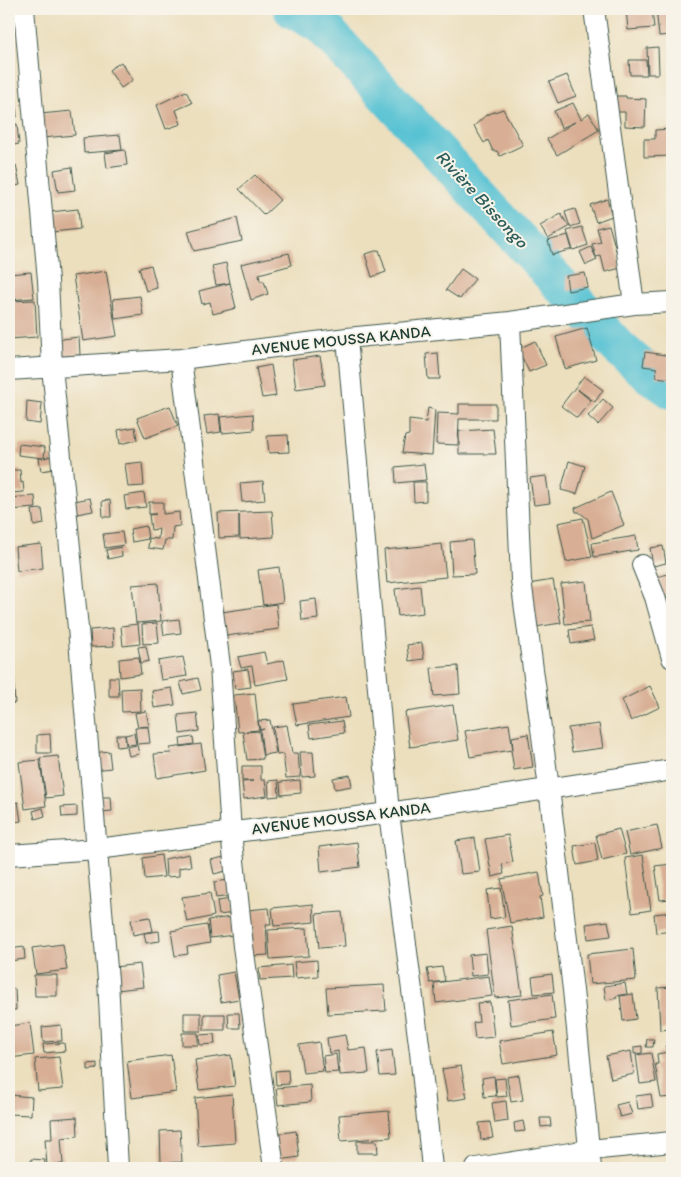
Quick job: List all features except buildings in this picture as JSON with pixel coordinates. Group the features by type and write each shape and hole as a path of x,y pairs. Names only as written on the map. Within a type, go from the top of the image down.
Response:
{"street":[{"path":"24,9 48,280 52,367 108,980 118,1168"},
{"path":"594,9 634,304"},
{"name":"AVENUE MOUSSA KANDA","path":"9,370 181,359 346,338 510,322 634,304 672,302"},
{"path":"510,322 521,580 549,788 573,990 590,1159"},
{"path":"346,338 388,813 420,1052 432,1168"},
{"path":"181,359 220,666 231,832 255,1041 274,1168"},
{"path":"642,565 655,597 672,658"},
{"name":"AVENUE MOUSSA KANDA","path":"9,855 97,849 388,813 672,770"},
{"path":"476,1168 590,1159 672,1142"}],"waterway":[{"name":"Rivière Bissongo","path":"292,9 321,25 618,347 650,375 672,390"}]}
